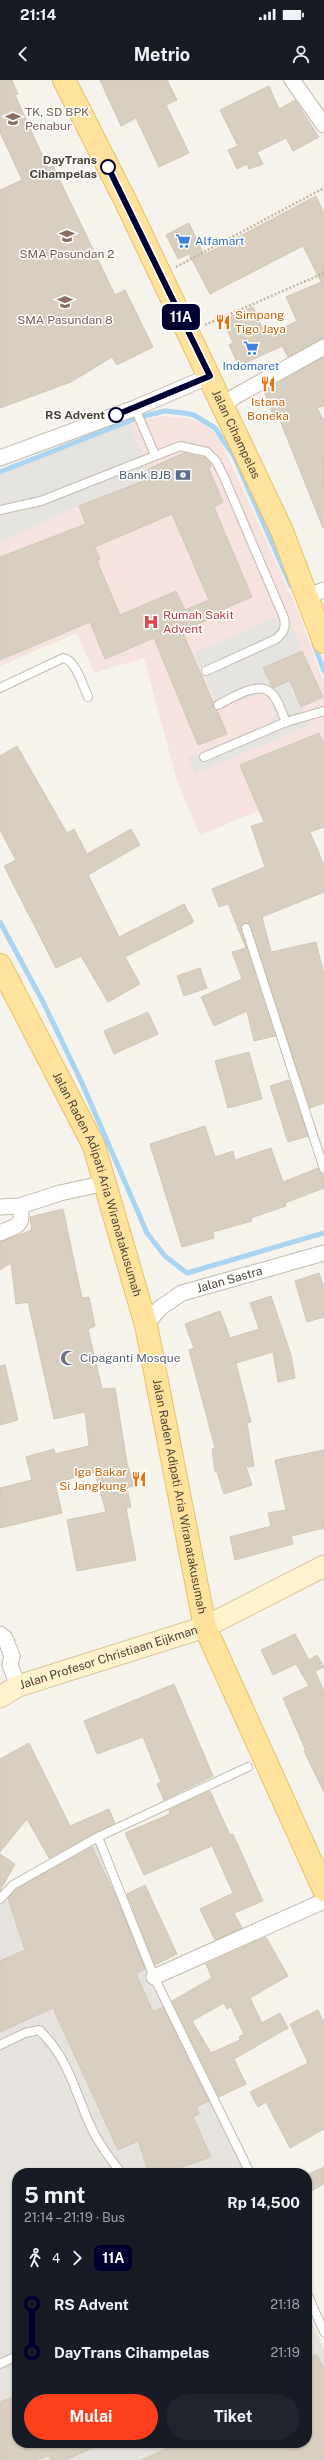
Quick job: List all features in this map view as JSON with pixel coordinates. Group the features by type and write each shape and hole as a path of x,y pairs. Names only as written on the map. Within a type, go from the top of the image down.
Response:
{"main road":[{"name":"Jalan Cihampelas","path":"64,80 210,376 282,531 316,593 324,642"},
{"name":"Jalan Raden Adipati Aria Wiranatakusumah","path":"0,965 94,1146 106,1183 146,1325 205,1627 324,1890"},
{"name":"Jalan Profesor Christiaan Eijkman","path":"0,1696 11,1670 205,1627 324,1566"}],"street":[{"path":"292,80 324,125"},
{"path":"223,406 234,397 324,347"},
{"path":"0,458 135,408 210,376"},
{"path":"0,1207 20,1206 60,1193 106,1183"},
{"path":"0,1233 19,1224 22,1219 20,1206"},
{"name":"Jalan Sastra","path":"146,1325 160,1308 182,1293 324,1253"},
{"path":"0,1634 5,1638 12,1656 11,1670"},
{"path":"154,1977 324,1901"}],"lane":[{"path":"135,408 155,455"},
{"path":"0,510 41,501 180,446 196,448 207,452 216,462 284,618 285,626 283,633 276,639 206,670"},
{"path":"0,688 63,658 68,659 72,664 88,697"},
{"path":"218,705 245,692 263,689 270,691 274,696 286,722"},
{"path":"204,757 286,722 324,711"},
{"path":"246,928 324,1169"},
{"path":"0,1899 13,1885 98,1837 248,1767"},
{"path":"98,1837 154,1977 248,2168"},
{"path":"1,2042 25,2033 39,2030 54,2044 69,2069 95,2135 118,2168"},
{"path":"312,2304 324,2332"},
{"path":"0,2364 12,2358"}],"path":[{"path":"161,275 324,188"},
{"path":"189,334 324,273"}],"shaded area":[{"name":"Rumah Sakit Advent","path":"163,416 189,418 207,426 220,439 298,611 324,683 324,789 273,805 200,835 177,781 144,658 94,673 77,633 0,666 0,475 130,423"},
{"path":"130,423 151,478 79,506 0,542 0,475"},
{"path":"286,613 302,651 264,669 272,688 290,680 309,725 195,774 188,757 271,723 274,715 272,702 262,693 219,708 194,653"},
{"path":"95,1838 243,2168 12,2168 12,2448 312,2448 312,2321 324,2348 324,2460 0,2460 0,1896"}],"building":[{"path":"0,80 12,80 18,94 15,95 48,168 53,166 115,295 125,290 153,347 117,365 112,357 71,382 0,408 0,190 22,180 0,132"},
{"path":"100,80 167,80 177,100 166,105 189,153 159,167 136,118 121,126"},
{"path":"269,86 279,109 295,100 319,137 293,151 286,138 257,152 263,164 249,169 247,164 237,169 228,150 238,146 220,110"},
{"path":"316,196 324,213 324,338 288,357 282,346 239,366 229,345 233,343 223,320 253,307 266,336 297,321 286,297 321,282 303,246 210,294 189,254 178,259 166,235 189,223 204,255"},
{"path":"324,357 324,406 317,408 324,421 323,528 277,413 273,415 264,391"},
{"path":"184,453 205,458 211,465 209,469 223,502 214,507 252,597 212,614 214,617 182,631 213,702 213,707 217,710 227,734 198,745 154,638 105,659 90,622 0,660 0,557 86,524 79,506 151,478 148,469","holes":["172,514 209,600 185,610 176,591 120,615 97,561 100,559 95,547"]},
{"path":"302,651 323,697 301,707 290,680 273,688 263,668"},
{"path":"319,733 324,745 324,827 310,832 324,865 324,892 262,917 271,952 316,942 324,975 324,1103 310,1108 249,924 242,924 241,930 275,1036 254,1041 247,1011 214,1026 201,997 242,979 232,952 246,948 228,904 219,907 212,889 265,867 251,826 264,822 240,765"},
{"path":"17,746 67,833 74,829 87,854 131,829 140,845 88,875 119,937 184,904 194,922 125,957 140,984 108,1002 81,956 56,968 4,866 16,860 0,830 0,756"},
{"path":"200,968 207,988 184,996 177,976"},
{"path":"148,1012 158,1034 114,1054 104,1031"},
{"path":"249,1052 262,1099 228,1108 215,1061"},
{"path":"289,1080 308,1136 288,1142 270,1086"},
{"path":"205,1126 215,1157 233,1151 235,1160 271,1148 283,1182 318,1168 324,1177 324,1188 285,1203 286,1206 251,1218 252,1221 213,1232 214,1238 182,1247 150,1144"},
{"path":"63,1209 82,1298 89,1297 95,1326 88,1329 102,1389 115,1388 127,1463 134,1486 127,1488 131,1507 126,1508 136,1560 77,1571 67,1520 106,1512 95,1472 55,1483 62,1513 0,1528 0,1488 32,1480 26,1457 54,1449 55,1454 89,1446 85,1412 54,1419 28,1302 16,1304 11,1263 0,1270 0,1242 32,1230 30,1217"},
{"path":"319,1273 324,1288 324,1317 307,1322 295,1281"},
{"path":"271,1296 291,1355 295,1378 278,1382 273,1352 236,1363 251,1422 247,1423 254,1466 246,1467 252,1485 224,1494 217,1472 215,1472 212,1449 215,1448 189,1350 194,1348 185,1324 220,1311 230,1338 259,1329 250,1303"},
{"path":"5,1365 18,1420 0,1425 0,1366"},
{"path":"324,1450 324,1528 291,1536 293,1544 235,1560 230,1537 271,1526 268,1513 286,1510 275,1460"},
{"path":"295,1634 309,1660 317,1655 324,1667 315,1671 324,1691 324,1792 304,1751 306,1751 283,1698 309,1686 296,1664 273,1675 261,1650"},
{"path":"174,1684 213,1776 164,1800 157,1784 161,1782 143,1737 97,1754 84,1721"},
{"path":"29,1743 70,1826 109,1809 115,1823 49,1858 27,1819 0,1852 0,1759"},
{"path":"210,1791 230,1835 233,1834 263,1901 234,1913 242,1928 215,1940 200,1909 233,1893 212,1846 144,1875 125,1833 170,1814 169,1810"},
{"path":"92,1847 117,1899 145,1969 136,1974 153,2012 163,2007 209,2101 196,2107 199,2114 193,2117 211,2157 179,2168 147,2168 138,2141 118,2150 53,2008 0,2032 0,1961 25,1950 8,1898 16,1889"},
{"path":"0,1854 15,1864 0,1891"},
{"path":"145,1885 177,1954 155,1965 127,1894"},
{"path":"266,1937 288,1976 250,1998 262,2023 280,2013 288,2028 234,2059 246,2084 219,2097 172,2001 212,1978 206,1964","holes":["224,2003 227,2009 231,2007 244,2034 239,2037 240,2040 211,2053 192,2021"]},
{"path":"318,2010 324,2023 324,2129 290,2148 266,2102 258,2107 250,2092 308,2063 290,2024"},
{"path":"324,2167 324,2184 312,2190 312,2173"},
{"path":"316,2354 324,2368 324,2460 142,2460 168,2448 312,2448 312,2356"},
{"path":"12,2397 12,2448 92,2448 66,2460 51,2460 49,2455 37,2460 0,2460 0,2402"}],"waterway":[{"path":"140,417 165,411 184,413 194,415 215,428 234,456 291,586"},
{"path":"0,472 137,418"},
{"path":"314,644 324,671"},
{"path":"0,922 43,1002 82,1083 147,1233 165,1256 187,1273 324,1233"}],"bus line":[{"name":"11A","path":"108,167 210,376 116,415"}],"place":[{"name":"TK, SD BPK Penabur","path":"13,119"},
{"name":"DayTrans Cihampelas","path":"108,167"},
{"name":"SMA Pasundan 2","path":"67,236"},
{"name":"Alfamart","path":"183,241"},
{"name":"SMA Pasundan 8","path":"65,302"},
{"name":"Simpang Tigo Jaya","path":"223,322"},
{"name":"Indomaret","path":"251,348"},
{"name":"Istana Boneka","path":"268,384"},
{"name":"RS Advent","path":"116,415"},
{"name":"Bank BJB","path":"183,475"},
{"name":"Rumah Sakit Advent","path":"151,622"},
{"name":"Cipaganti Mosque","path":"68,1358"},
{"name":"Iga Bakar Si Jangkung","path":"139,1479"}]}
